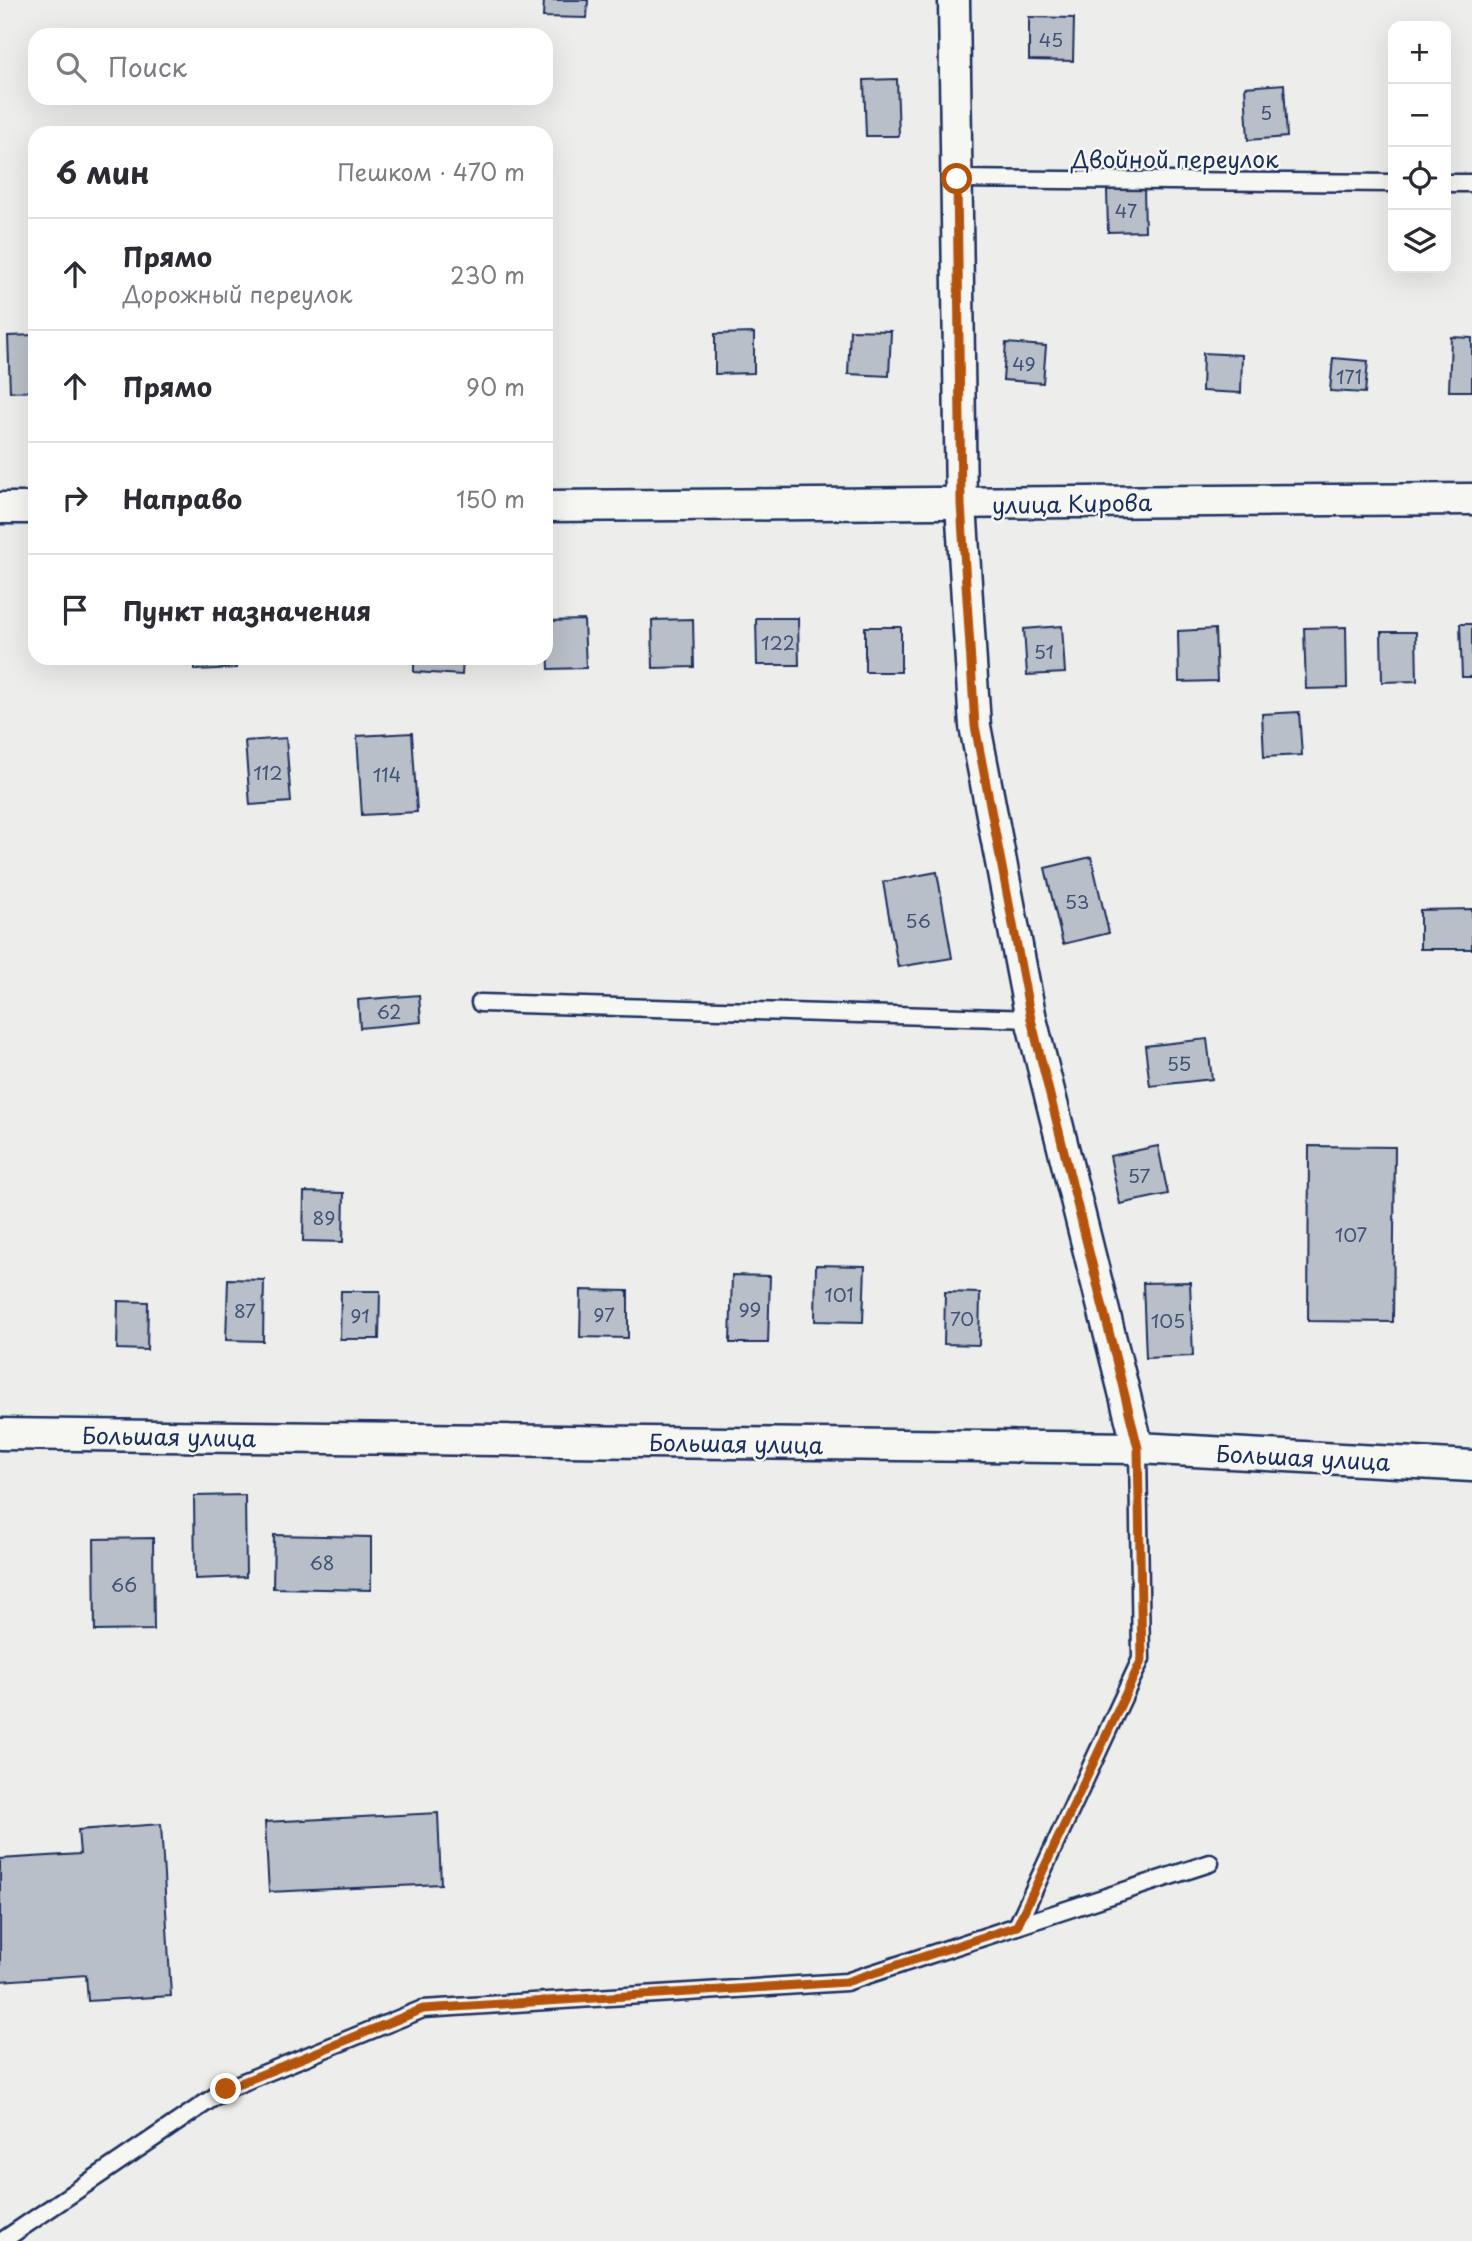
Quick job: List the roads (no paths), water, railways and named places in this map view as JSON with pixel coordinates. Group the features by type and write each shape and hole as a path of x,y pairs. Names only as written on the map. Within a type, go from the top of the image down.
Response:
{"street":[{"path":"954,0 961,504 975,726 1031,1019 1138,1448"},
{"name":"улица Кирова","path":"553,506 1472,499"},
{"path":"0,508 28,508"},
{"name":"Большая улица","path":"0,1434 1138,1448 1472,1466"}],"lane":[{"name":"Двойной переулок","path":"957,179 1388,183"},
{"path":"1451,183 1472,183"},
{"path":"480,1003 1031,1019"},
{"path":"1017,1926 1142,1659 1138,1448"},
{"path":"2,2241 226,2089 423,2009 846,1982 1210,1863"}]}
